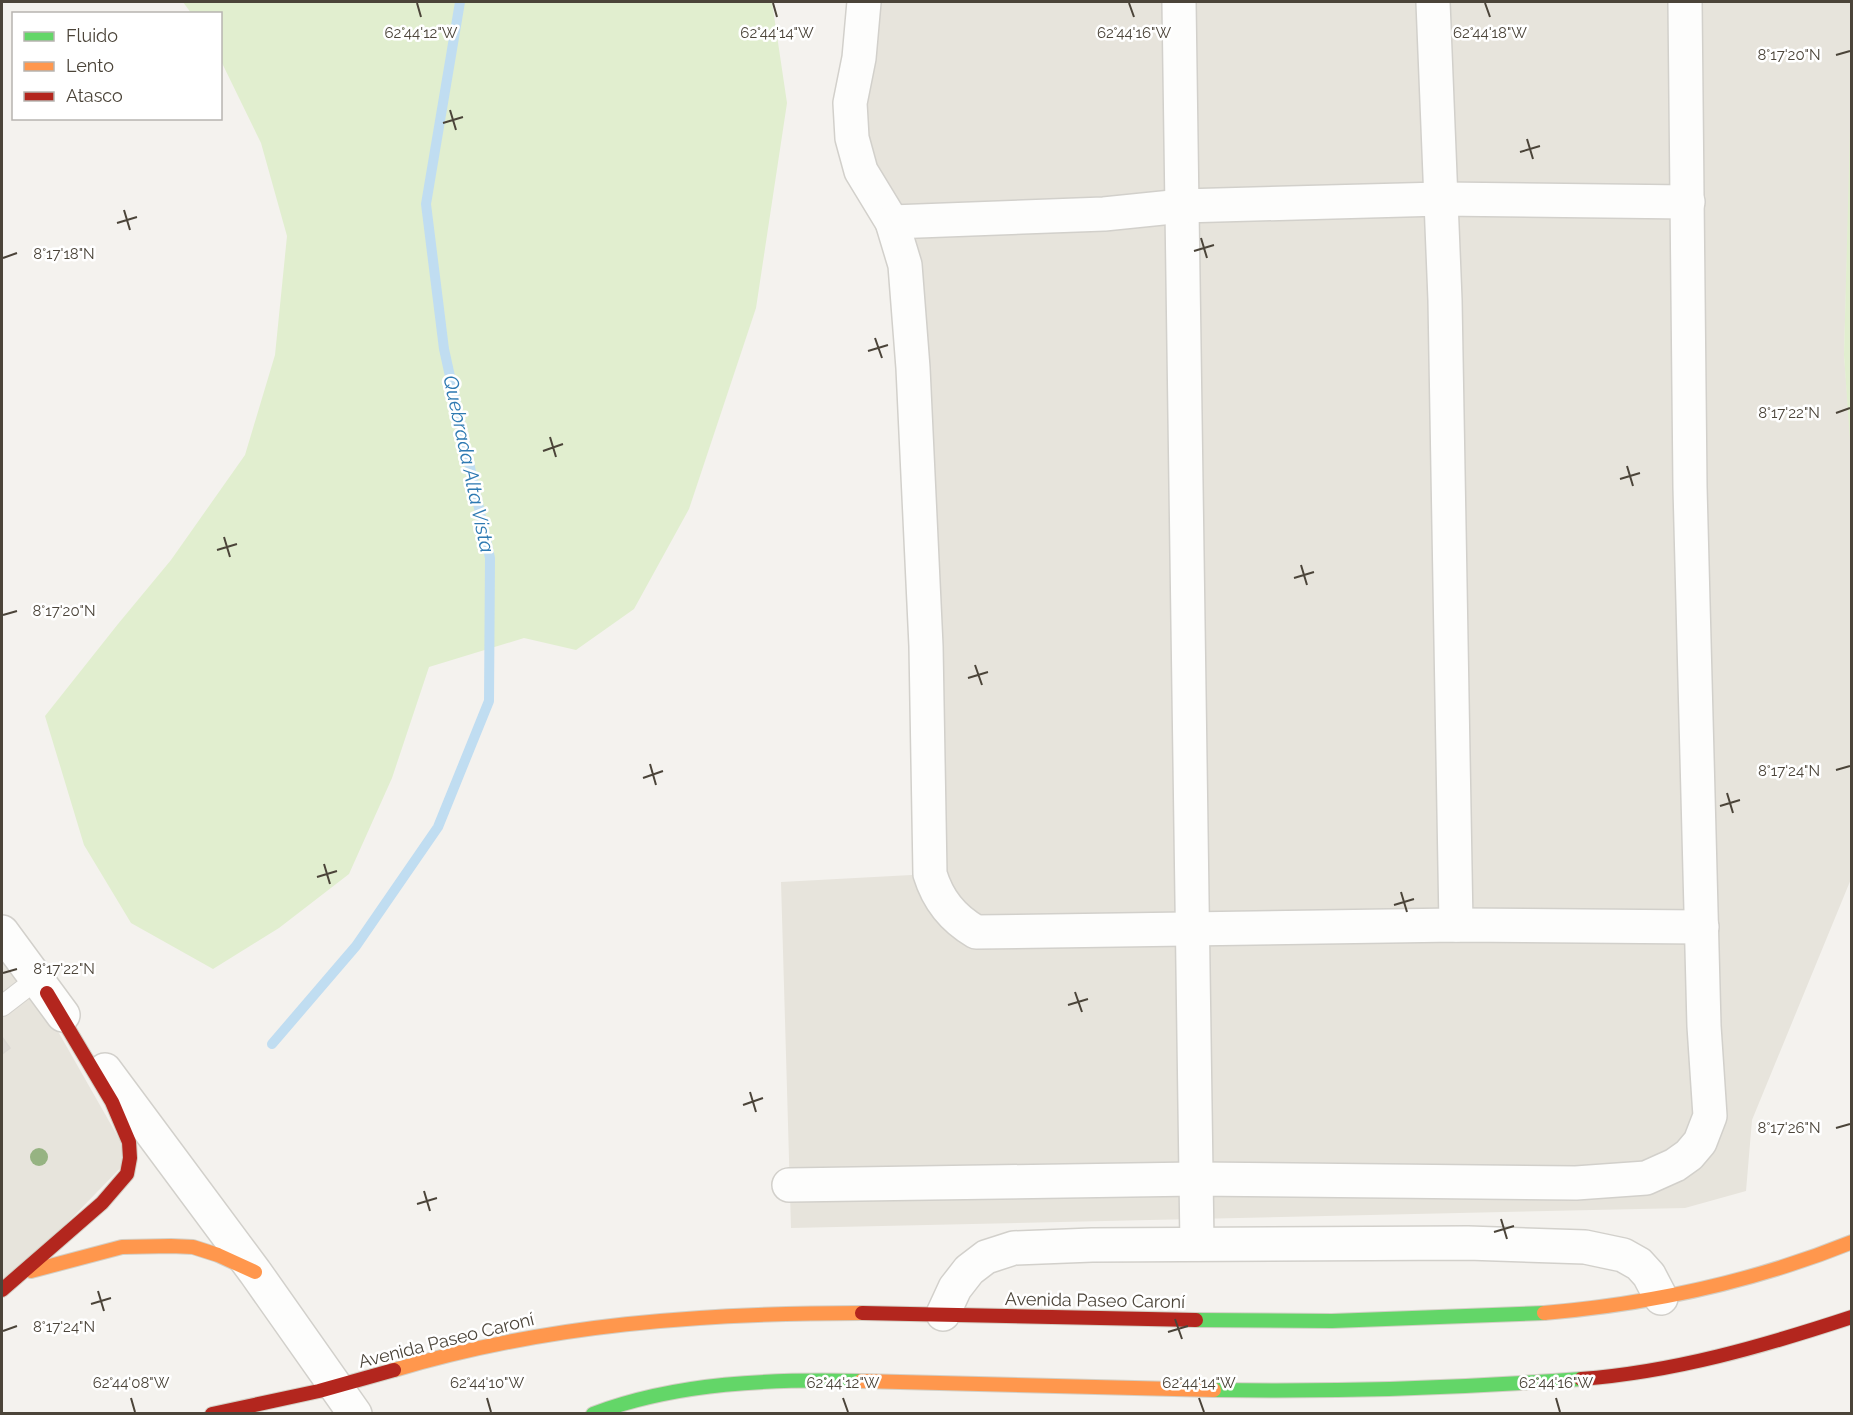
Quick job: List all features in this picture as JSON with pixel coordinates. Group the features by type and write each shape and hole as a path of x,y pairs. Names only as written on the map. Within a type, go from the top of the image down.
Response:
{"street":[{"path":"864,2 860,58 850,103 852,138 861,171 892,222 905,265 913,368 926,646 930,874 942,903 952,916 976,932 1456,924 1702,927"},
{"path":"1179,2 1197,1244"},
{"path":"1433,2 1445,312 1456,924"},
{"path":"789,1185 1196,1179 1576,1183 1646,1178 1661,1173 1689,1155 1700,1142 1710,1116 1702,927 1690,487 1684,2"},
{"path":"892,222 1104,214 1182,206 1441,199 1688,202"},
{"path":"2,932 255,1272 355,1413"},
{"path":"2,1290 102,1203 127,1174 130,1158 129,1142 112,1102 42,986"},
{"name":"Avenida Paseo Caroní","path":"212,1413 335,1387 466,1349 550,1332 638,1321 725,1315 825,1313 1275,1322 1484,1317 1578,1310 1660,1298 1748,1279 1851,1242"},
{"path":"943,1314 955,1288 969,1270 986,1257 1014,1248 1058,1246 1468,1243 1585,1247 1623,1255 1639,1264 1649,1275 1660,1298"},
{"path":"22,1274 122,1247 171,1246 194,1247 255,1272"},
{"path":"593,1413 668,1393 746,1383 846,1381 1274,1391 1487,1386 1585,1379 1665,1368 1766,1345 1851,1317"}],"lane":[{"path":"2,1006 42,986"}],"shaded area":[{"path":"864,2 1851,2 1852,91 1844,355 1852,455 1851,879 1752,1120 1746,1191 1685,1208 791,1228 781,882 930,874 905,265 861,171"},
{"path":"2,933 130,1158 2,1290"}],"green space":[{"path":"183,2 772,2 787,103 756,308 689,509 634,609 576,650 524,638 429,667 392,778 349,874 279,928 213,969 131,923 84,845 45,716 171,560 245,455 275,355 287,236 261,143 222,63 222,12 190,12"},
{"path":"1851,91 1852,455 1844,355"}],"building":[{"path":"2,1037 10,1048 2,1054"}],"waterway":[{"name":"Quebrada Alta Vista","path":"272,1044 356,946 438,827 489,701 490,558 444,349 426,204 460,2"}],"traffic: fast":[{"path":"1196,1320 1332,1321 1544,1313"},
{"path":"1214,1390 1398,1389 1581,1379"},
{"path":"593,1414 625,1403 691,1389 759,1382 861,1381"}],"traffic: slow":[{"path":"1544,1313 1623,1304 1701,1289 1777,1269 1852,1242"},
{"path":"31,1271 122,1247 171,1246 193,1247 218,1255 255,1272"},
{"path":"394,1370 452,1354 509,1342 626,1324 744,1315 862,1313"},
{"path":"861,1381 1214,1390"}],"traffic: jam":[{"path":"2,1290 102,1203 127,1174 130,1158 129,1142 112,1102 47,993"},
{"path":"862,1313 1196,1320"},
{"path":"1581,1379 1616,1376 1684,1364 1786,1338 1852,1317"},
{"path":"212,1414 319,1391 394,1370"}]}
